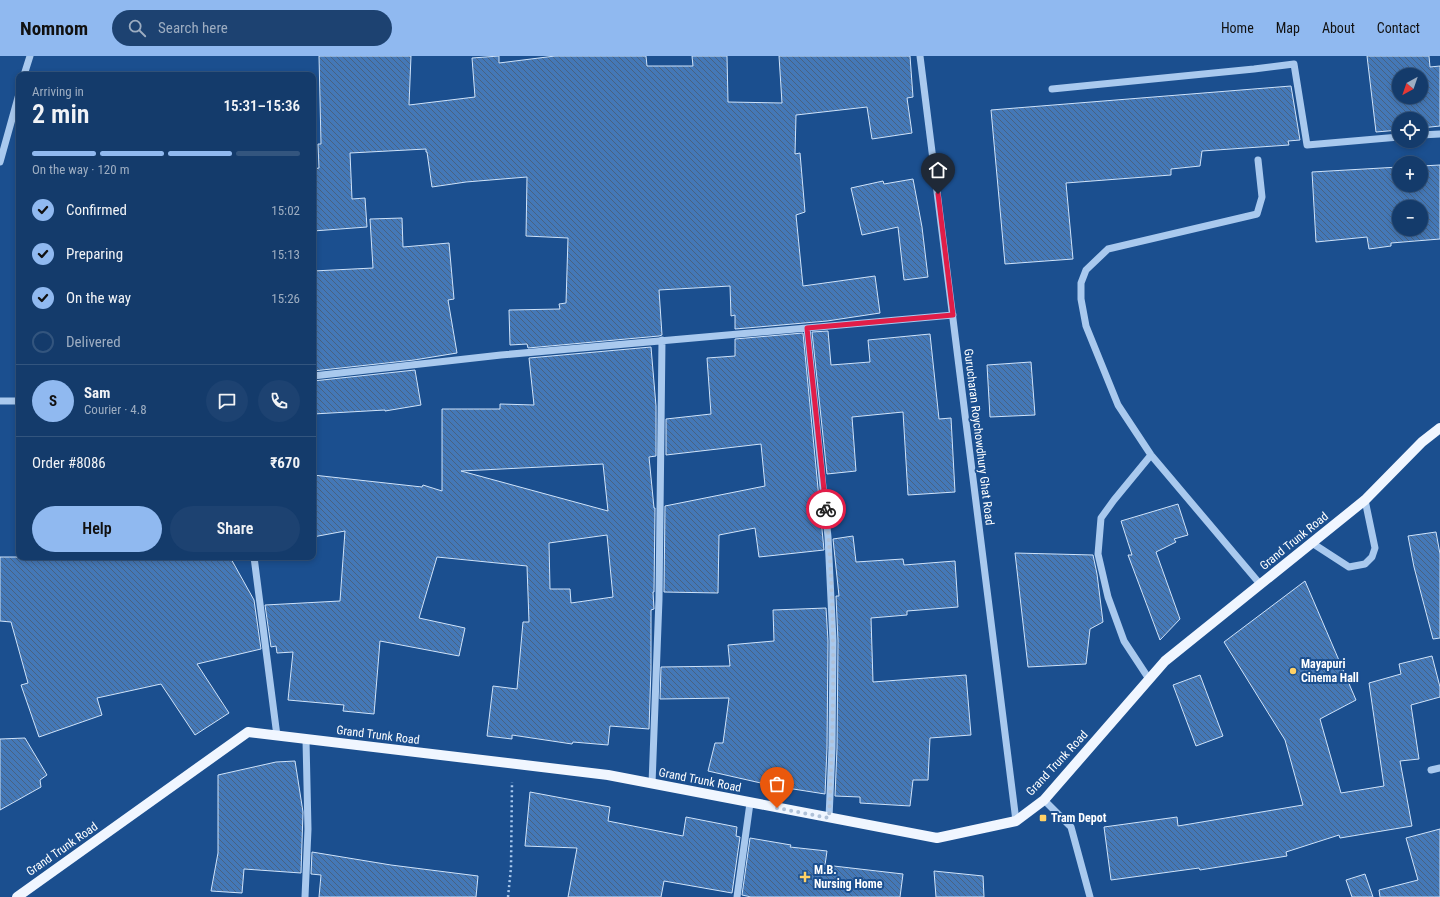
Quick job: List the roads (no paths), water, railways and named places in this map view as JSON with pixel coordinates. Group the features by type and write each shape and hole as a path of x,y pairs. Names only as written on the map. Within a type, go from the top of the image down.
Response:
{"main road":[{"name":"Grand Trunk Road","path":"17,897 248,732 608,775 937,838 1016,821 1044,800 1165,661 1366,500 1422,442 1440,428"}],"street":[{"path":"25,72 30,56"},
{"name":"Gurucharan Roychowdhury Ghat Road","path":"920,56 1016,821"},
{"path":"1052,88 1294,64 1307,145 1392,138"},
{"path":"0,162 16,105"},
{"path":"1428,135 1440,134"},
{"path":"1258,160 1262,196 1257,214 1108,249 1086,270 1081,283 1086,326 1118,405 1151,455 1260,584"},
{"path":"316,376 501,355 953,315"},
{"path":"807,328 828,538 833,641 832,748 829,818"},
{"path":"652,784 659,599 662,340"},
{"path":"0,401 16,401"},
{"path":"1149,679 1124,641 1108,597 1098,554 1102,518 1114,500 1151,455"},
{"path":"1312,543 1349,567 1365,564 1372,558 1375,548 1366,500"},
{"path":"254,560 277,736"},
{"path":"305,897 308,829 306,740"},
{"path":"1431,770 1440,768"},
{"path":"1044,800 1071,827 1090,897"},
{"path":"737,897 750,803"}],"place":[{"name":"Mayapuri Cinema Hall","path":"1293,671"},
{"name":"Tram Depot","path":"1043,818"},
{"name":"M.B. Nursing Home","path":"805,877"}]}
